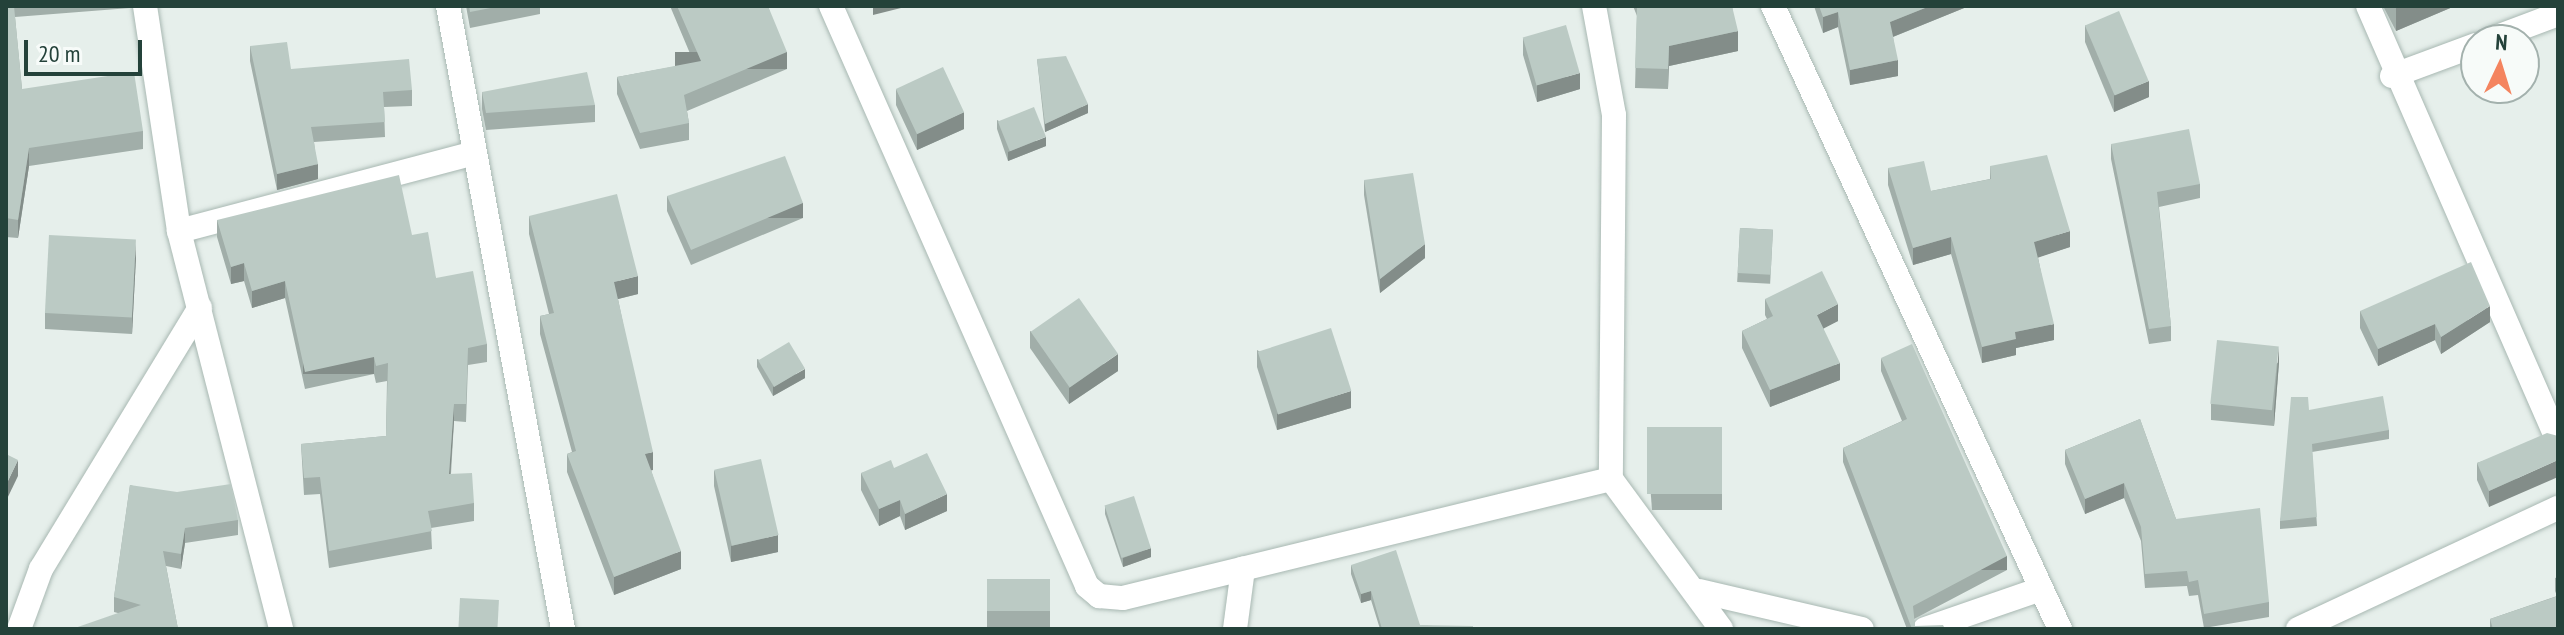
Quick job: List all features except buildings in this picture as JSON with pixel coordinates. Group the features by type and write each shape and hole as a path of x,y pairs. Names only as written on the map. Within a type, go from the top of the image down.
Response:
{"street":[{"path":"145,6 179,231 281,629"},
{"path":"448,6 471,154 563,629"},
{"path":"831,6 1087,586 1099,596 1123,598 1611,479"},
{"path":"1594,6 1614,115 1611,479 1699,591 1721,629"},
{"path":"1773,6 2060,629"},
{"path":"2368,6 2392,76 2558,440"},
{"path":"2531,24 2558,14"},
{"path":"2392,76 2460,51"},
{"path":"179,231 471,154"},
{"path":"19,629 41,569 200,308"},
{"path":"2298,629 2558,508"},
{"path":"1235,629 1243,569"},
{"path":"1925,629 2041,589"},
{"path":"1699,591 1862,629"}]}
